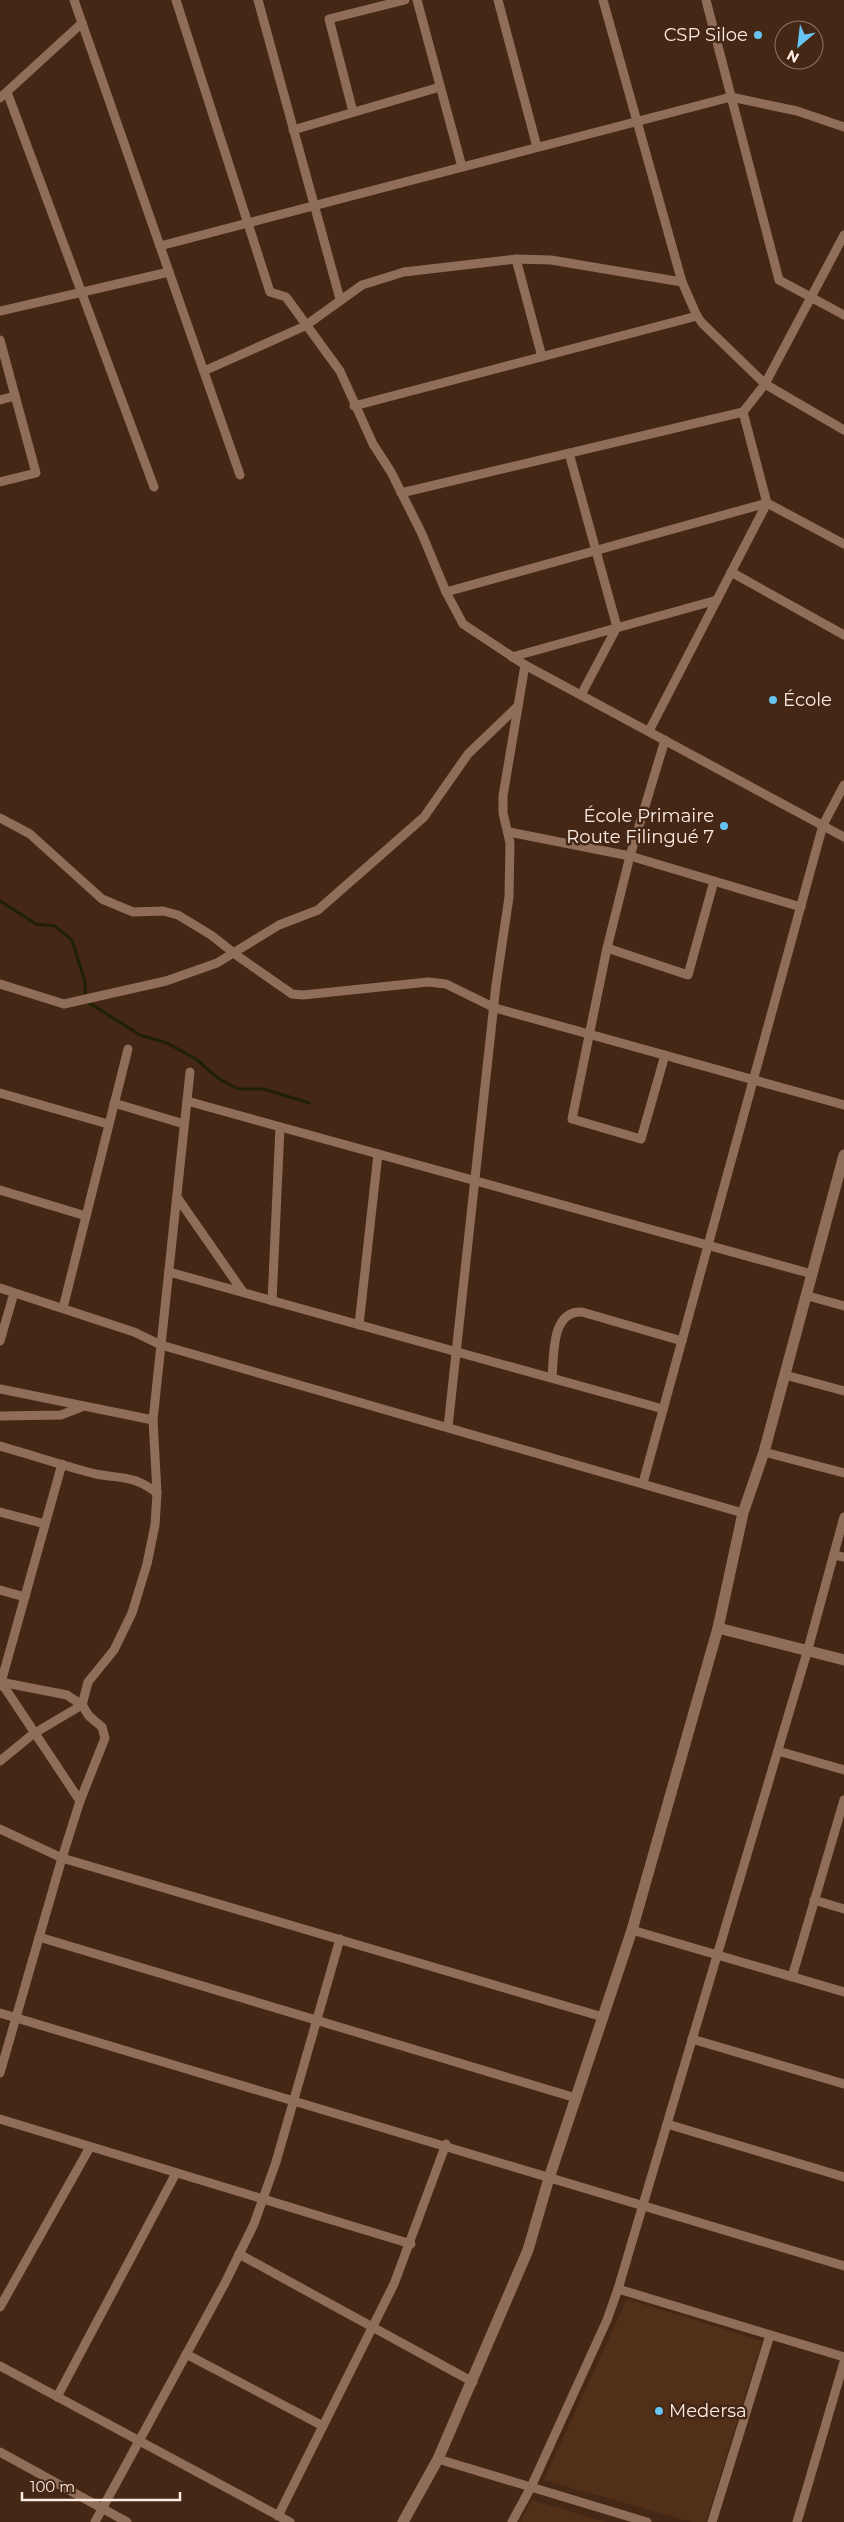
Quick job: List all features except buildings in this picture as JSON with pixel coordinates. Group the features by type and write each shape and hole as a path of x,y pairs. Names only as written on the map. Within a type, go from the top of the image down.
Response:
{"street":[{"path":"74,0 240,475"},
{"path":"176,0 270,292 286,297 305,326 340,371 354,406 422,534 446,592 463,624 525,665 844,836"},
{"path":"258,0 340,299"},
{"path":"353,112 329,19 405,0"},
{"path":"417,0 462,167"},
{"path":"498,0 537,147"},
{"path":"603,0 682,282 697,316 765,384 844,430"},
{"path":"706,0 779,280 844,315"},
{"path":"82,23 4,95 82,292 154,487"},
{"path":"294,130 440,87"},
{"path":"160,246 731,97 797,111 844,127"},
{"path":"401,493 743,412 765,384 844,235"},
{"path":"204,371 305,326 362,285 404,272 516,259 559,261 682,282"},
{"path":"516,259 542,357"},
{"path":"0,311 169,272"},
{"path":"354,406 697,316"},
{"path":"0,340 36,473 0,482"},
{"path":"0,400 15,396"},
{"path":"649,731 767,503 743,412"},
{"path":"569,453 617,627 581,695"},
{"path":"446,592 767,503 844,544"},
{"path":"731,572 844,635"},
{"path":"512,657 717,600"},
{"path":"448,1427 509,897 509,832 503,813 503,796 525,665"},
{"path":"0,984 64,1004 166,981 217,963 279,926 318,910 424,817 468,754 518,706"},
{"path":"665,740 630,856 607,948 588,1033 572,1120 641,1139 665,1055"},
{"path":"643,1483 824,826 844,785"},
{"path":"0,818 30,834 44,845 73,876 102,899 133,912 163,911 178,915 211,935 233,953 292,994 303,995 438,983 455,988 495,1008 844,1105"},
{"path":"509,832 630,856 801,907"},
{"path":"607,948 688,975 714,881"},
{"path":"63,1308 128,1049"},
{"path":"0,1761 33,1734 82,1705 88,1682 114,1650 132,1613 147,1564 155,1525 157,1493 153,1420 190,1072"},
{"path":"0,1093 108,1124"},
{"path":"187,1101 812,1274"},
{"path":"114,1103 184,1124"},
{"path":"272,1301 280,1127"},
{"path":"359,1325 378,1154"},
{"path":"403,2522 438,2459 473,2382 528,2250 549,2178 632,1930 718,1628 743,1513 764,1452 808,1296 812,1274 844,1155"},
{"path":"0,1190 86,1216"},
{"path":"177,1196 243,1292"},
{"path":"169,1272 663,1409"},
{"path":"0,1288 134,1332 161,1345 743,1513"},
{"path":"0,1341 14,1293"},
{"path":"808,1296 844,1306"},
{"path":"552,1378 559,1323 566,1315 574,1312 582,1312 682,1341"},
{"path":"785,1375 844,1391"},
{"path":"0,1388 153,1420"},
{"path":"0,1416 61,1415 84,1406"},
{"path":"0,1446 97,1474 129,1478 142,1482 157,1493"},
{"path":"764,1452 844,1473"},
{"path":"62,1464 0,1684 80,1801"},
{"path":"0,1512 46,1524"},
{"path":"512,2522 531,2487 607,2320 618,2289 808,1650 844,1517"},
{"path":"834,1555 844,1557"},
{"path":"0,1590 25,1597"},
{"path":"718,1628 844,1660"},
{"path":"0,1684 67,1695 82,1705 89,1716 102,1727 105,1738 80,1801 62,1858 0,2074"},
{"path":"778,1750 844,1770"},
{"path":"792,1977 844,1800"},
{"path":"0,1829 62,1858 603,2017"},
{"path":"814,1900 844,1909"},
{"path":"632,1930 844,1992"},
{"path":"39,1937 576,2098"},
{"path":"95,2522 239,2254 264,2200 340,1939"},
{"path":"0,2013 446,2144 549,2178 844,2266"},
{"path":"692,2039 844,2084"},
{"path":"0,2119 410,2244"},
{"path":"667,2124 844,2177"},
{"path":"278,2516 373,2327 410,2244 446,2144"},
{"path":"0,2307 90,2147"},
{"path":"57,2397 176,2173"},
{"path":"239,2254 473,2382"},
{"path":"618,2289 844,2357"},
{"path":"712,2522 770,2335"},
{"path":"186,2354 323,2426"},
{"path":"797,2522 844,2362"},
{"path":"0,2366 290,2522"},
{"path":"0,2452 127,2522"},
{"path":"438,2459 647,2522"}],"shaded area":[{"path":"627,2299 762,2341 706,2522 692,2522 544,2480"},
{"path":"532,2500 606,2522 520,2522"}],"waterway":[{"path":"0,901 36,924 55,926 72,940 85,982 86,1001 140,1035 167,1043 196,1059 219,1079 238,1089 264,1089 309,1103"}],"place":[{"name":"CSP Siloe","path":"758,35"},
{"name":"École","path":"773,700"},
{"name":"École Primaire Route Filingué 7","path":"724,826"},
{"name":"Medersa","path":"659,2411"}]}
